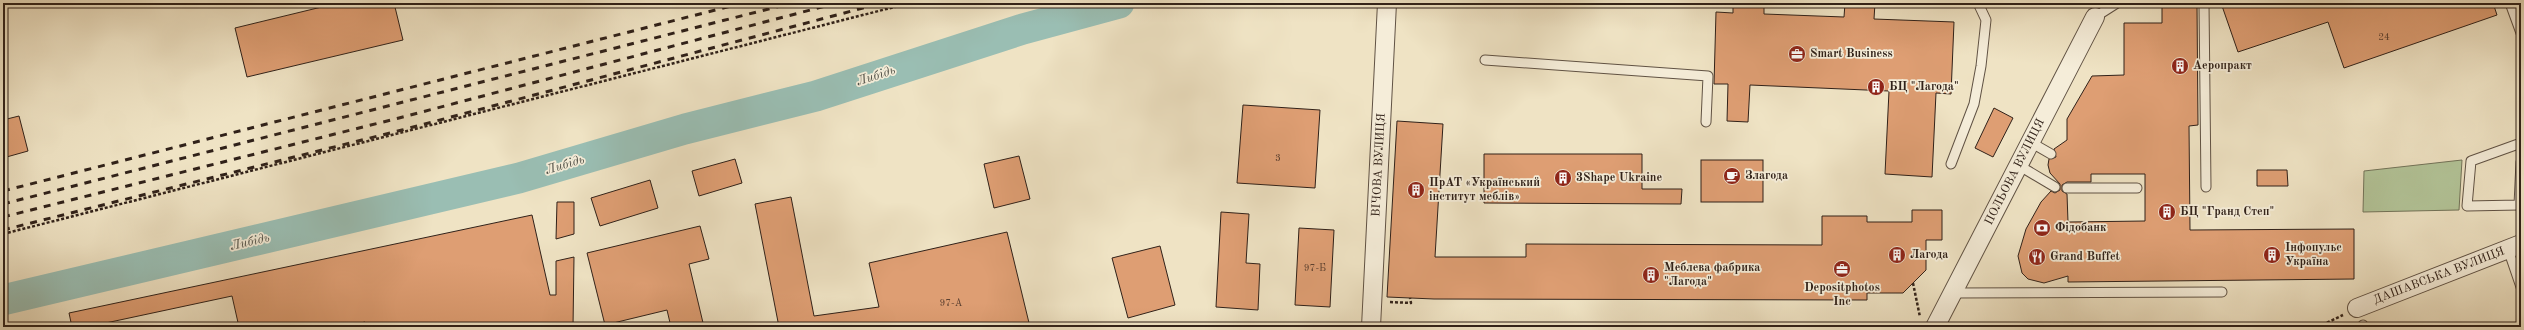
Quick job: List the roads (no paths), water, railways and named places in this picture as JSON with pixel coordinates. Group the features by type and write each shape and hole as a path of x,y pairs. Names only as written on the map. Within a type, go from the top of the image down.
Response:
{"street":[{"name":"ВІЧОВА ВУЛИЦЯ","path":"1371,327 1387,3"},
{"name":"ПОЛЬОВА ВУЛИЦЯ","path":"1928,323 1951,293 2095,17"},
{"name":"ДАШАВСЬКА ВУЛИЦЯ","path":"2361,320 2514,247"}],"lane":[{"path":"1951,164 1974,104 1981,66 1986,20 1978,3"},
{"path":"2095,17 2117,3"},
{"path":"2204,3 2206,187"},
{"path":"2510,3 2521,33"},
{"path":"1485,60 1708,76 1706,122"},
{"path":"2030,142 2051,154"},
{"path":"2521,143 2471,161 2467,206 2519,205 2521,162"},
{"path":"2018,165 2055,187"},
{"path":"2067,188 2137,188"},
{"path":"2514,247 2521,287"},
{"path":"1951,293 2222,292"}],"waterway":[{"name":"Либідь","path":"3,300 519,178 685,129 816,96 1023,29 1119,3"}],"railway":[{"path":"3,191 743,3"},
{"path":"3,204 792,3"},
{"path":"3,217 399,118 837,3"},
{"path":"3,230 402,130 882,3"}],"place":[{"name":"Smart Business","path":"1797,54"},
{"name":"Аеропракт","path":"2180,66"},
{"name":"БЦ \"Лагода\"","path":"1876,87"},
{"name":"Злагода","path":"1732,176"},
{"name":"3Shape Ukraine","path":"1563,178"},
{"name":"ПрАТ «Український інститут меблів»","path":"1416,190"},
{"name":"БЦ \"Гранд Степ\"","path":"2167,212"},
{"name":"Фідобанк","path":"2042,228"},
{"name":"Лагода","path":"1897,255"},
{"name":"Інфопульс Україна","path":"2272,255"},
{"name":"Grand Buffet","path":"2037,257"},
{"name":"Depositphotos Inc","path":"1842,269"},
{"name":"Меблева фабрика \"Лагода\"","path":"1651,275"}]}
